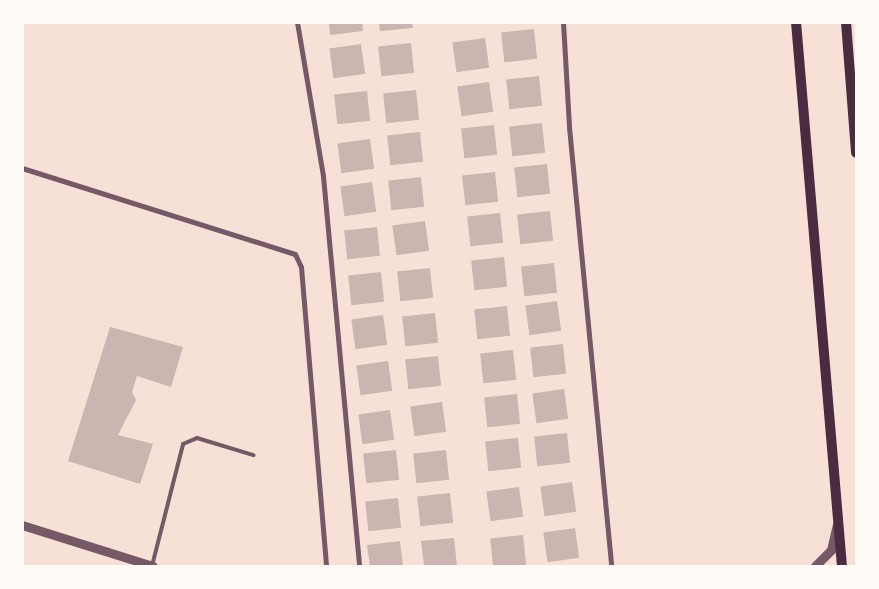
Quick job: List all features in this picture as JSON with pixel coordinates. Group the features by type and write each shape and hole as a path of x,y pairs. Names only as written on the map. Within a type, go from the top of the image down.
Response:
{"main road":[{"path":"796,22 842,566"},
{"path":"846,22 856,153"}],"street":[{"path":"297,22 323,176 359,566"},
{"path":"563,22 569,127 611,566"},
{"path":"22,168 295,254 301,267 326,566"},
{"path":"815,566 831,550 838,520"},
{"path":"22,526 153,566"}],"lane":[{"path":"153,566 183,444 197,438 253,455"}],"building":[{"path":"329,22 362,22 363,31 330,35"},
{"path":"379,22 412,22 413,28 380,31"},
{"path":"534,29 537,59 504,62 501,32"},
{"path":"485,38 489,68 456,72 452,43"},
{"path":"411,43 414,73 381,76 378,46"},
{"path":"361,44 365,74 333,78 329,48"},
{"path":"539,76 542,106 509,109 506,79"},
{"path":"489,82 493,112 461,116 457,86"},
{"path":"416,90 419,120 386,123 383,93"},
{"path":"367,91 370,121 337,124 334,94"},
{"path":"542,123 545,153 512,156 509,126"},
{"path":"494,125 497,155 464,158 461,128"},
{"path":"420,132 423,162 390,165 387,135"},
{"path":"370,139 374,169 341,173 337,144"},
{"path":"547,164 550,194 517,197 514,167"},
{"path":"495,172 498,202 465,205 462,175"},
{"path":"421,177 424,207 391,210 388,180"},
{"path":"372,182 376,212 344,216 340,186"},
{"path":"550,211 553,241 520,244 517,214"},
{"path":"500,213 503,243 470,246 467,216"},
{"path":"425,221 429,251 396,255 392,226"},
{"path":"377,227 380,256 347,259 344,230"},
{"path":"504,257 507,287 474,290 471,260"},
{"path":"554,263 557,293 524,296 521,266"},
{"path":"430,268 433,298 400,301 397,271"},
{"path":"381,272 384,302 351,305 348,275"},
{"path":"557,301 561,331 529,335 525,305"},
{"path":"507,306 510,336 477,339 474,309"},
{"path":"435,313 438,343 405,346 402,316"},
{"path":"383,315 387,345 355,349 351,319"},
{"path":"110,327 183,347 171,387 137,376 132,392 136,400 118,435 153,444 140,484 68,461"},
{"path":"563,344 566,374 533,377 530,347"},
{"path":"513,350 516,380 483,383 480,353"},
{"path":"438,356 441,386 408,389 405,359"},
{"path":"388,361 392,391 360,395 356,365"},
{"path":"564,389 568,419 536,423 532,393"},
{"path":"517,394 520,424 487,427 484,397"},
{"path":"442,402 446,432 414,436 410,406"},
{"path":"390,410 394,440 362,444 358,414"},
{"path":"567,433 570,463 537,466 534,436"},
{"path":"518,438 521,468 488,471 485,441"},
{"path":"396,450 399,480 366,483 363,453"},
{"path":"446,450 449,480 416,483 413,453"},
{"path":"572,482 576,512 544,516 540,486"},
{"path":"519,487 523,517 490,521 486,492"},
{"path":"450,493 453,523 420,526 417,496"},
{"path":"398,498 401,528 368,531 365,501"},
{"path":"575,528 579,558 547,562 543,532"},
{"path":"523,535 526,565 493,566 490,538"},
{"path":"454,538 457,566 424,566 421,541"},
{"path":"400,541 403,566 370,566 367,545"}]}
